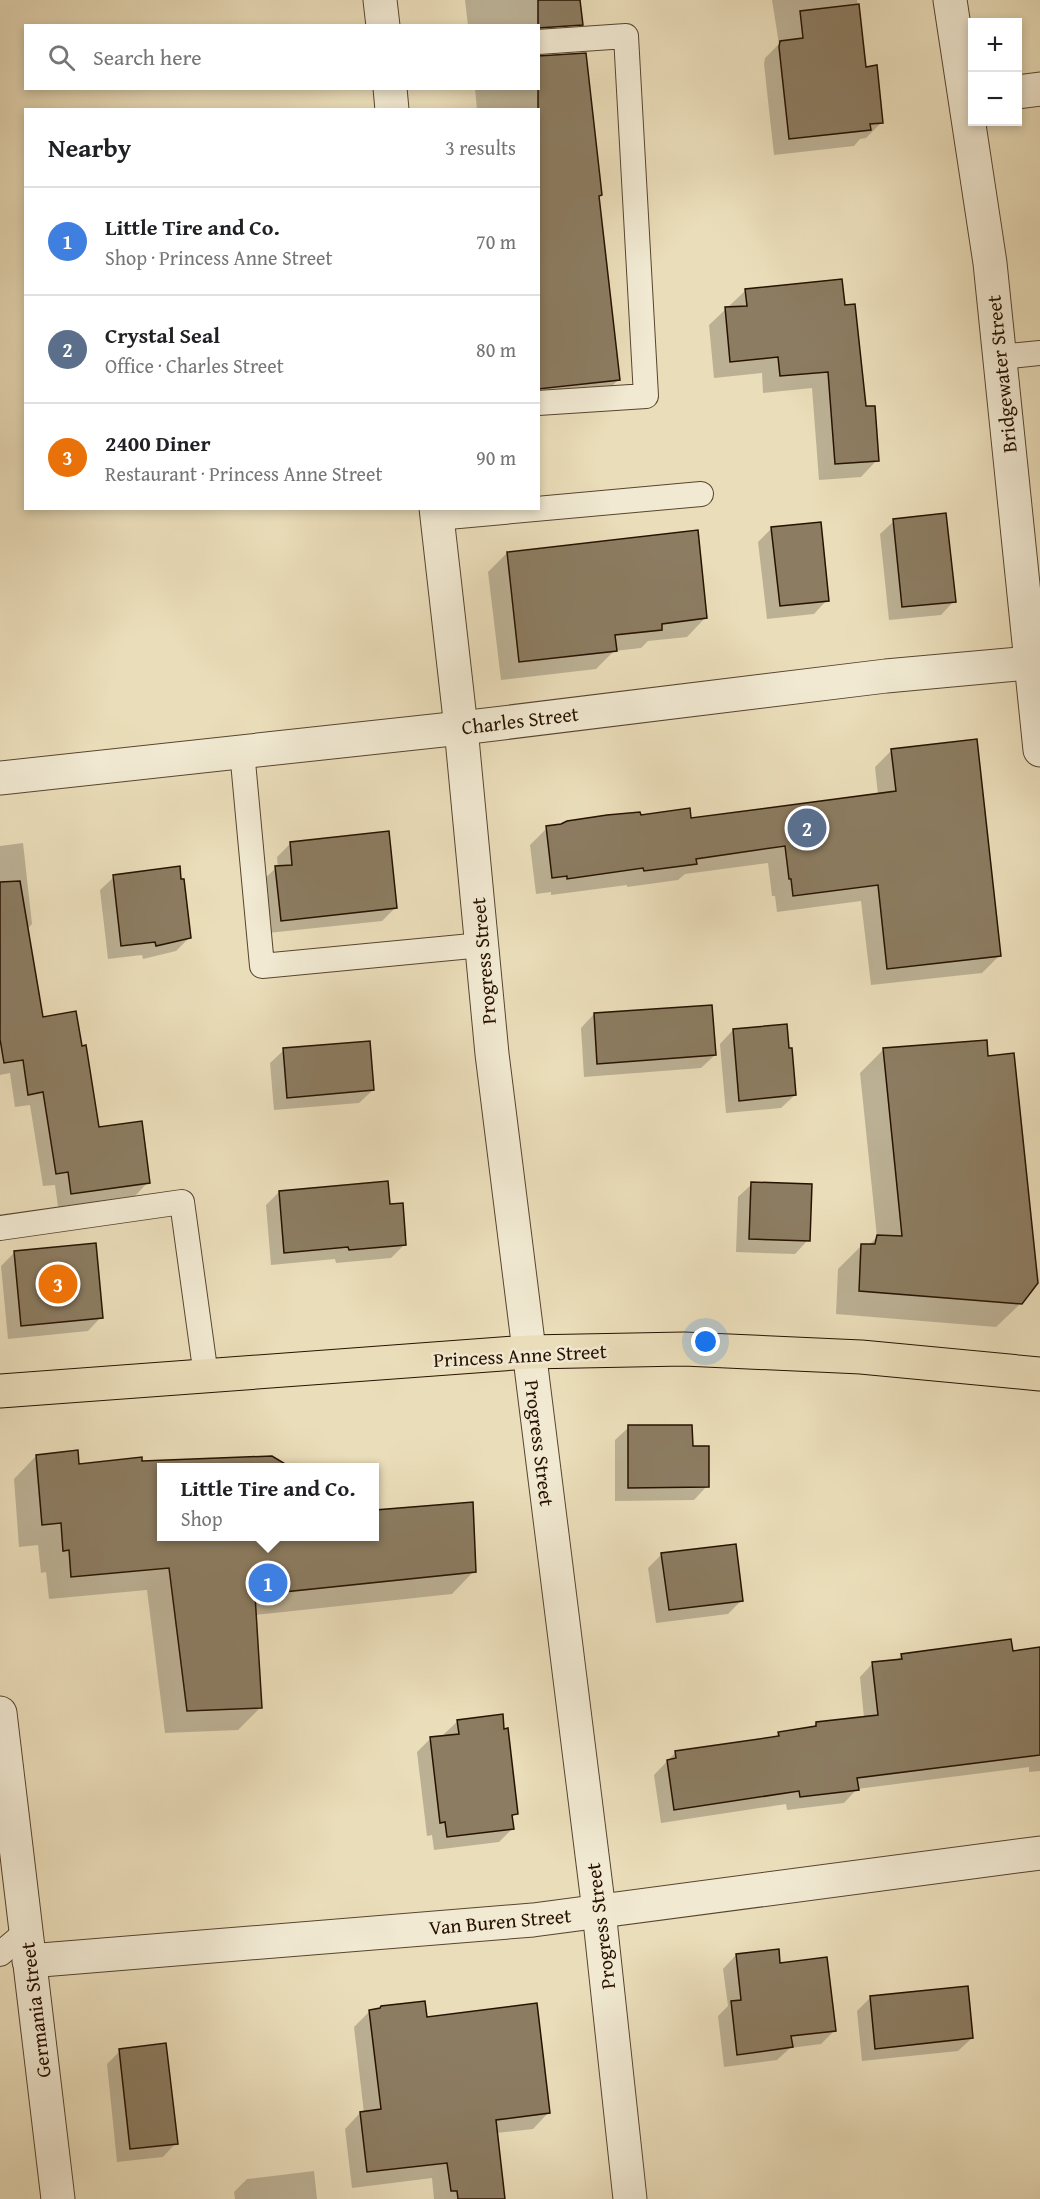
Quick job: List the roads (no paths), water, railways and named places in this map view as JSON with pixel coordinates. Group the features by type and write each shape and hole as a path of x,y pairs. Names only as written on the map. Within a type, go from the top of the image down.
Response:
{"main road":[{"name":"Princess Anne Street","path":"0,1391 529,1352 684,1349 861,1357 1040,1374"}],"street":[{"path":"380,0 383,24"},
{"name":"Bridgewater Street","path":"950,0 968,92"},
{"path":"1022,91 1040,89"},
{"path":"390,90 392,108"},
{"name":"Bridgewater Street","path":"973,126 1035,662 1040,750"},
{"name":"Progress Street","path":"437,513 461,728 492,1054 599,1911 630,2199"},
{"name":"Charles Street","path":"0,778 461,728 886,676 1035,662"},
{"name":"Germania Street","path":"0,1713 18,1949 58,2199"},
{"name":"Van Buren Street","path":"18,1949 533,1920 1040,1853"}],"lane":[{"path":"540,42 626,36 646,396 540,403"},
{"path":"999,357 1040,353"},
{"path":"540,506 702,494"},
{"path":"437,513 479,510"},
{"path":"242,751 262,966 482,945"},
{"path":"0,1228 182,1202 206,1376"}],"place":[{"name":"Crystal Seal","path":"807,828"},
{"name":"2400 Diner","path":"58,1284"},
{"name":"Little Tire and Co.","path":"268,1583"}]}
